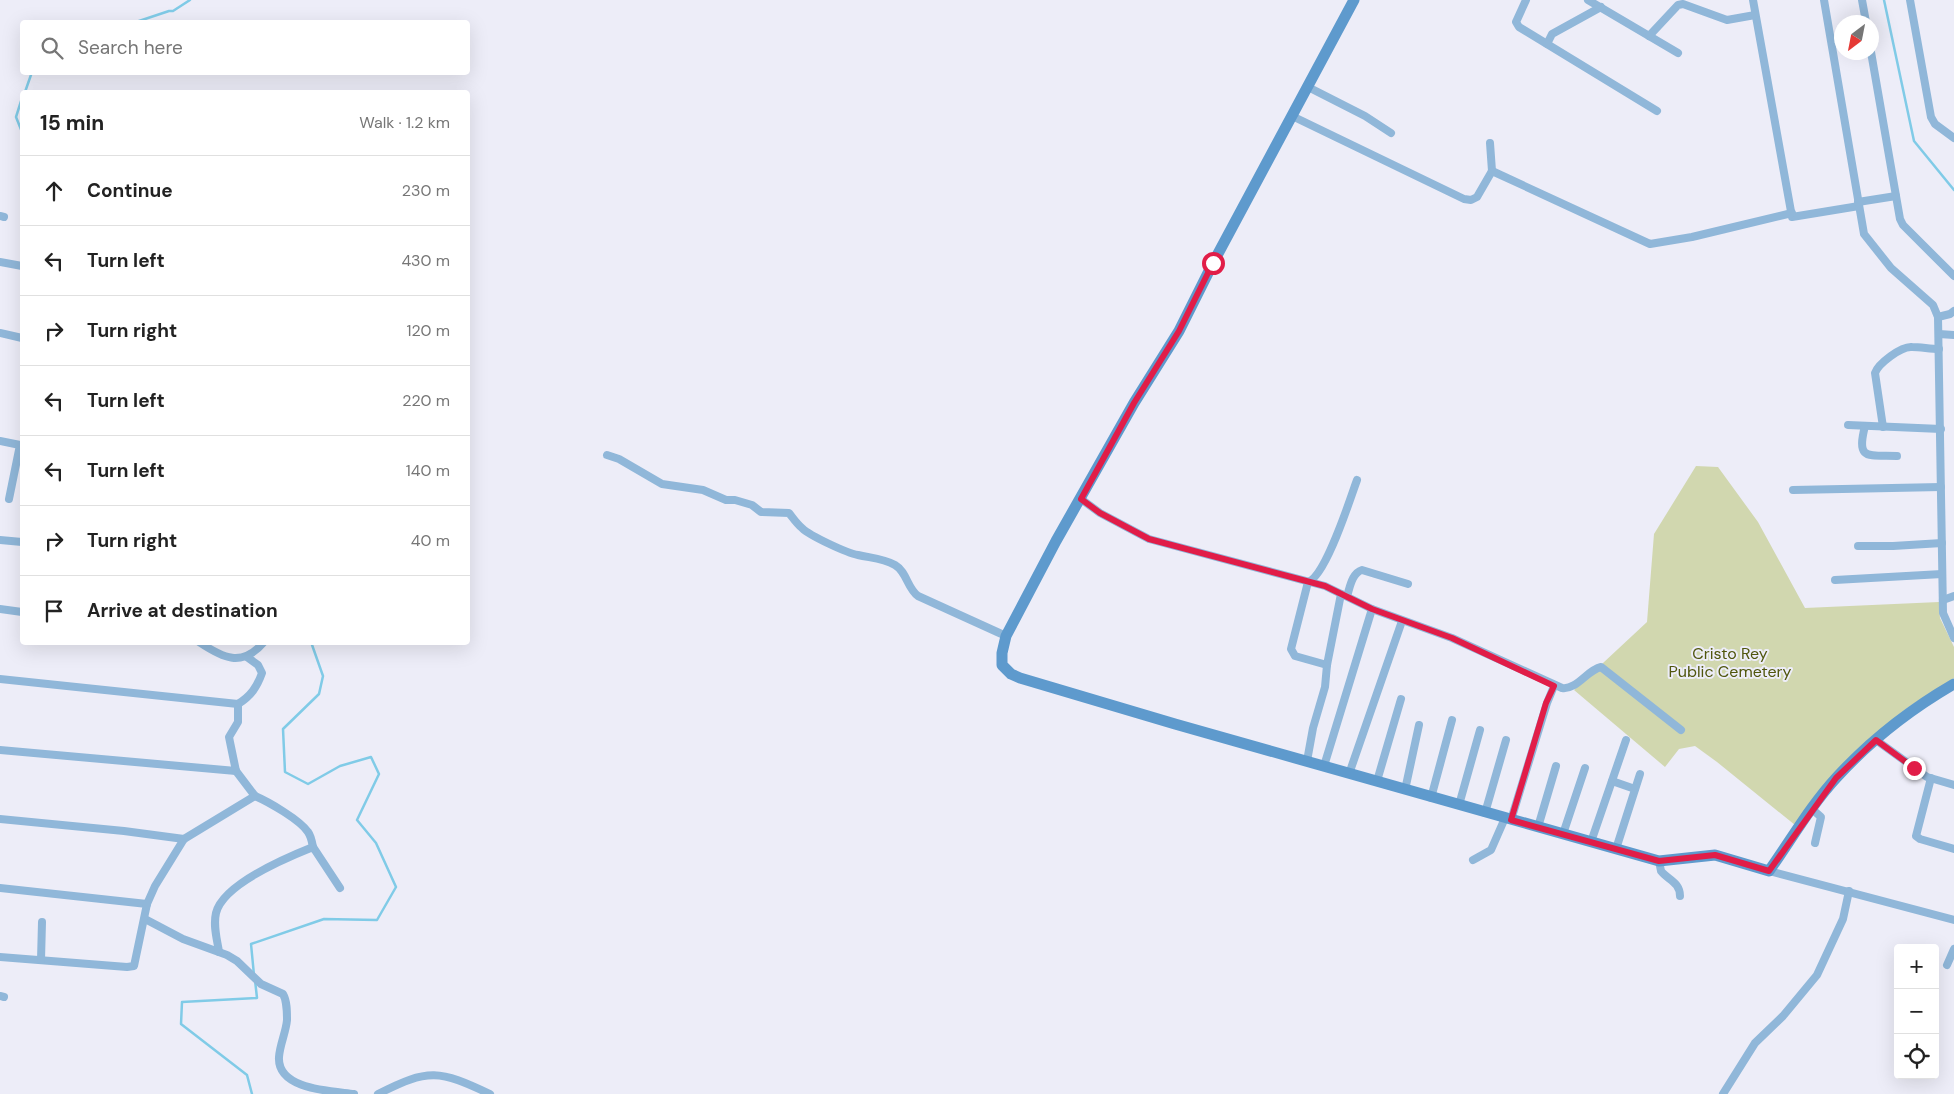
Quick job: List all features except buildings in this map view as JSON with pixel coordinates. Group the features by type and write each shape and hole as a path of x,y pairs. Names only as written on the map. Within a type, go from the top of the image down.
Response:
{"street":[{"path":"1354,0 1213,263 1179,331 1134,403 1056,541 1006,636 1002,662 1004,669 1015,676 1175,724 1459,806 1659,861 1715,855 1954,920"},
{"path":"1526,0 1516,22 1519,27 1658,111"},
{"path":"1588,0 1678,53"},
{"path":"1753,0 1794,218 1896,196"},
{"path":"1824,0 1859,204 1861,227 1866,240 1891,268 1933,305 1938,317 1943,613 1954,638"},
{"path":"1862,0 1865,15"},
{"path":"1910,0 1931,118 1935,124 1954,138"},
{"path":"1649,36 1678,5 1683,4 1727,20 1755,15"},
{"path":"1547,44 1552,34 1601,7"},
{"path":"1872,60 1900,219 1903,225 1954,276"},
{"path":"1308,87 1365,116 1391,133"},
{"path":"1292,116 1464,199 1472,200 1477,197 1492,170 1490,143"},
{"path":"1492,170 1650,244 1692,237 1792,213"},
{"path":"0,262 20,266"},
{"path":"1938,317 1954,311"},
{"path":"0,333 20,338"},
{"path":"1939,334 1954,335"},
{"path":"1883,426 1875,373 1876,368 1897,352 1908,347 1940,349"},
{"path":"1848,425 1941,430"},
{"path":"1865,426 1861,442 1862,450 1865,453 1870,455 1897,456"},
{"path":"0,441 20,446 9,499"},
{"path":"607,455 619,459 662,484 703,490 726,500 735,500 752,505 761,512 788,513 804,530 829,543 856,555 879,559 896,566 905,575 912,591 918,596 1006,636"},
{"path":"1327,665 1298,658 1291,652 1291,646 1308,582 1316,576 1331,550 1357,480"},
{"path":"1793,490 1941,487"},
{"path":"1081,499 1100,513 1149,539 1320,584 1372,609 1452,638 1554,686 1566,689 1571,687 1601,666 1681,730"},
{"path":"0,540 20,542"},
{"path":"1858,546 1942,543"},
{"path":"1307,761 1344,595 1354,575 1357,571 1362,570 1408,584"},
{"path":"1835,580 1942,574"},
{"path":"1943,600 1954,596"},
{"path":"0,609 20,612"},
{"path":"1324,766 1372,609"},
{"path":"1349,774 1402,621"},
{"path":"0,679 238,704 250,695 259,683 262,673 258,665 247,657 224,657 204,645"},
{"path":"247,657 261,645"},
{"path":"1769,871 1836,778 1900,719 1928,699 1954,684"},
{"path":"1473,860 1491,850 1508,819 1546,703 1554,686"},
{"path":"1377,781 1401,699"},
{"path":"238,704 238,722 229,737 236,771 255,796 276,807 304,827 310,836 313,847 340,888"},
{"path":"1432,798 1452,720"},
{"path":"1405,790 1419,725"},
{"path":"1459,806 1480,730"},
{"path":"1485,813 1506,740"},
{"path":"1590,842 1626,740"},
{"path":"1876,740 1931,778 1954,785"},
{"path":"0,750 236,771"},
{"path":"1538,827 1556,766"},
{"path":"1563,834 1585,768"},
{"path":"1616,849 1640,774"},
{"path":"1931,778 1916,836 1920,840 1954,848"},
{"path":"1612,781 1635,789"},
{"path":"0,957 133,966 147,904 155,886 184,839 255,796"},
{"path":"1812,809 1821,817 1814,843"},
{"path":"0,819 124,830 184,839"},
{"path":"219,952 216,918 218,908 224,899 262,870 313,847"},
{"path":"1659,861 1660,871 1676,882 1680,890 1680,896"},
{"path":"0,888 147,904"},
{"path":"1724,1094 1755,1043 1796,1002 1817,975 1830,951 1843,919 1849,891"},
{"path":"145,919 183,939 219,952 237,961 261,984 280,991 285,997 287,1012 286,1027 279,1057 283,1072 292,1080 307,1088 354,1094"},
{"path":"41,960 42,922"},
{"path":"1947,965 1954,949"},
{"path":"378,1094 412,1078 427,1074 454,1078 490,1094"}],"green space":[{"name":"Cristo Rey Public Cemetery","path":"1696,466 1718,467 1758,522 1805,608 1939,602 1940,618 1954,647 1954,678 1907,708 1854,752 1795,825 1695,746 1679,749 1665,767 1574,690 1647,622 1654,534"}],"waterway":[{"path":"142,20 173,11 190,0"},
{"path":"1884,0 1914,141 1954,190"},
{"path":"26,90 31,75"},
{"path":"20,104 16,117 20,127"},
{"path":"254,975 251,944 324,919 377,920 396,887 376,843 357,820 379,774 371,757 340,766 308,784 285,772 283,729 319,694 323,676 312,645"},
{"path":"252,1094 247,1075 181,1024 182,1002 257,998 255,980"}],"route":[{"path":"1213,263 1169,349 1134,403 1081,499 1100,513 1149,539 1325,586 1372,609 1475,648 1554,686 1546,703 1511,820 1659,861 1715,855 1769,871 1836,778 1876,740 1914,768"}]}
